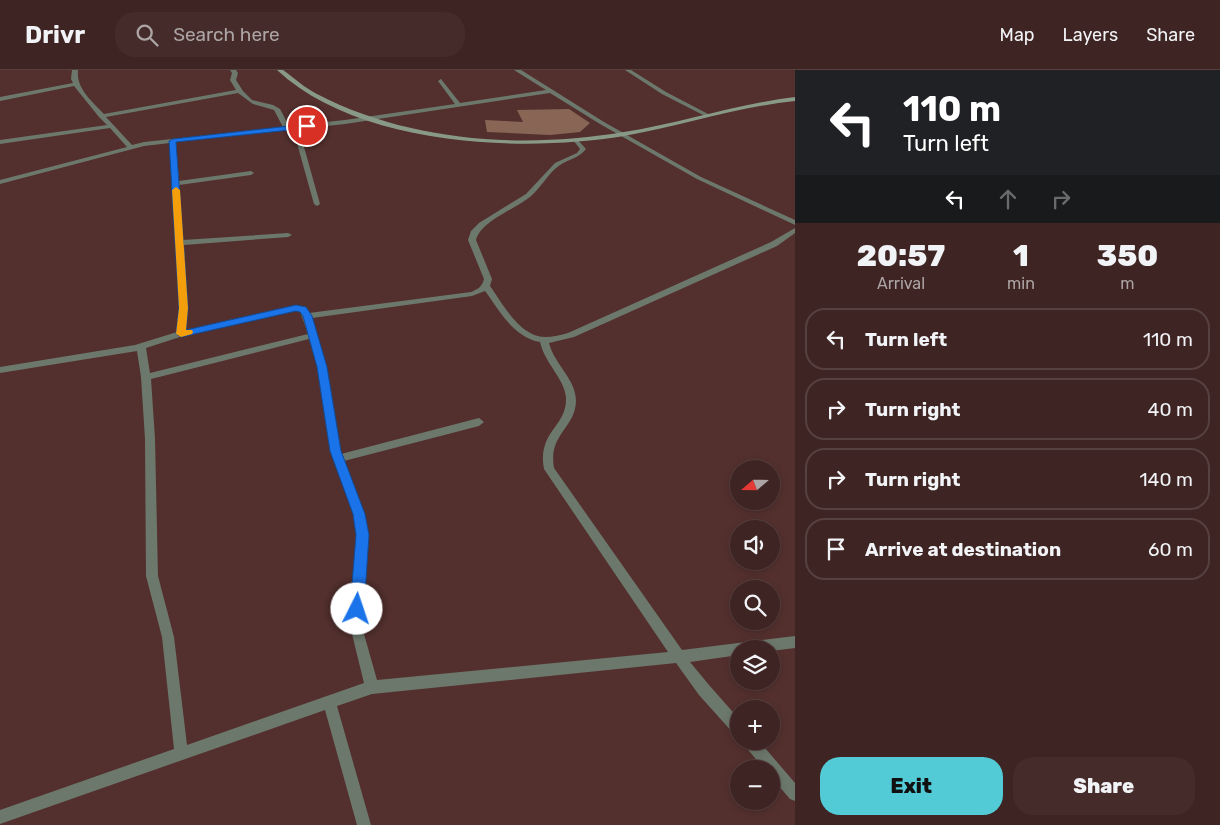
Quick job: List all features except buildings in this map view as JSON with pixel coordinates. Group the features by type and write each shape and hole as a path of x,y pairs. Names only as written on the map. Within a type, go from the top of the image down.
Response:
{"street":[{"path":"75,70 76,84 101,116 130,147"},
{"path":"233,70 235,73 233,80 240,91 251,102 274,107 279,111 287,129"},
{"path":"280,70 316,98 368,119 411,130 480,139 576,140 622,134 735,107 795,99"},
{"path":"517,70 699,178 795,223"},
{"path":"628,70 664,93 707,115"},
{"path":"441,81 459,105"},
{"path":"0,99 76,84"},
{"path":"101,116 240,91"},
{"path":"0,182 130,147 368,119 552,92"},
{"path":"0,142 110,126"},
{"path":"296,128 317,204"},
{"path":"307,316 480,292 486,286 488,279 472,240 474,233 482,225 528,195 557,164 580,154 583,150 576,140"},
{"path":"173,141 184,308 181,334"},
{"path":"176,184 251,173"},
{"path":"486,286 523,332 544,340 571,335 774,244 795,230"},
{"path":"179,243 288,235"},
{"path":"0,370 141,347 181,334 296,308 303,310 307,316 322,367 331,430 338,459 359,514 363,535 357,609 358,634 372,687"},
{"path":"146,377 313,335"},
{"path":"544,340 548,355 563,375 570,389 572,400 570,410 549,443 545,457 549,469 679,657 704,690 730,719"},
{"path":"141,347 146,377 150,439 152,576 168,637 181,753"},
{"path":"338,459 479,422"},
{"path":"780,644 795,642"},
{"path":"0,817 372,687 730,650"},
{"path":"329,701 364,825"},
{"path":"758,750 795,794"}],"slow traffic":[{"path":"176,190 184,308 181,334 188,332"}],"route":[{"path":"307,126 173,141 184,308 181,334 296,308 303,310 307,316 322,367 335,451 359,514 363,535 357,609"}]}
